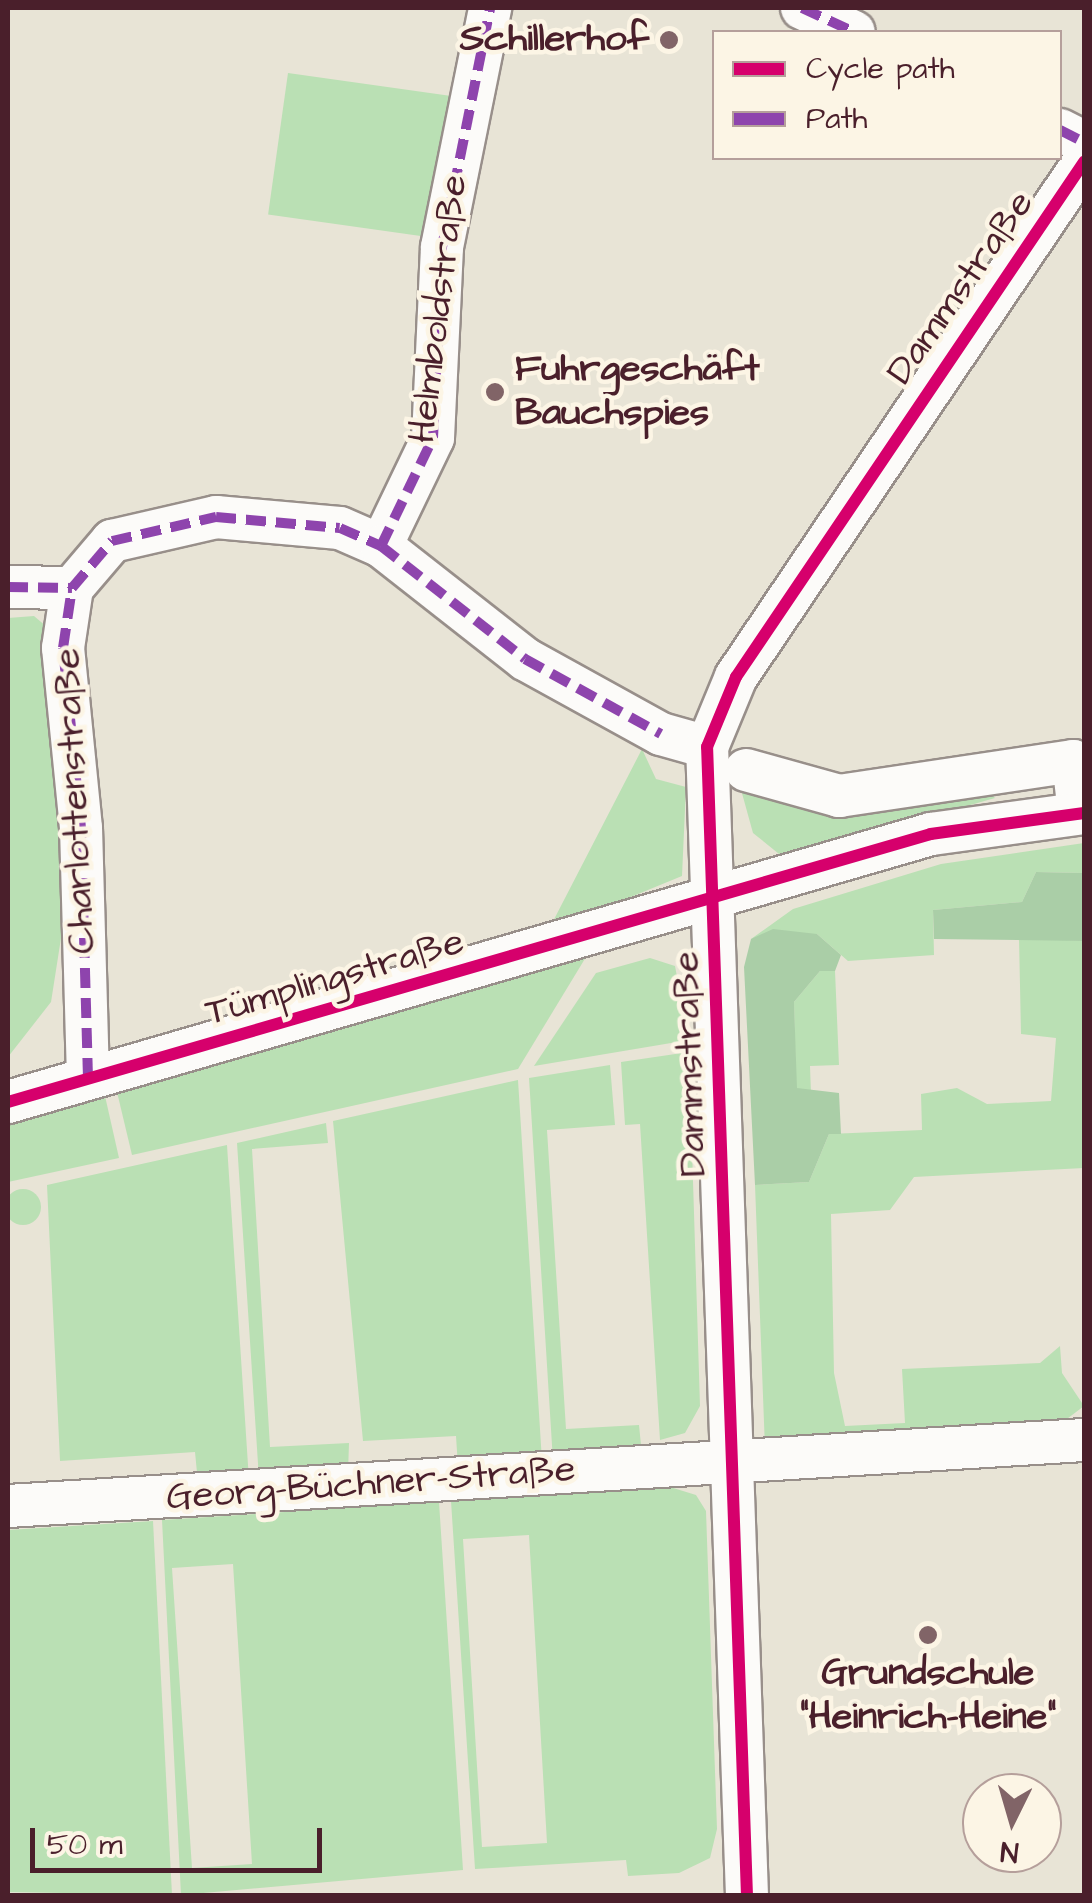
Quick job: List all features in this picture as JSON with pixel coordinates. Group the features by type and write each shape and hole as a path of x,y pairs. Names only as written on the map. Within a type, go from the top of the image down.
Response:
{"street":[{"name":"Helmboldstraße","path":"381,546 432,438 442,248 490,8"},
{"path":"802,8 850,30"},
{"name":"Dammstraße","path":"747,1896 715,901 706,747 736,677 1084,162"},
{"path":"8,588 72,588 112,541 216,517 340,528 381,546 524,659 660,734 706,747"},
{"name":"Charlottenstraße","path":"72,588 63,648 82,828 88,1078"},
{"path":"746,770 839,796 1073,762 1082,813"},
{"name":"Tümplingstraße","path":"8,1102 715,901 930,834 1082,813"},
{"name":"Georg-Büchner-Straße","path":"8,1506 1084,1440"}],"green space":[{"path":"288,73 458,97 438,239 268,215"},
{"path":"34,616 54,633 66,906 51,1002 8,1057 8,618"},
{"path":"642,749 656,779 686,787 682,876 548,931"},
{"path":"740,786 991,794 995,798 784,858 753,833"},
{"path":"1084,843 1084,873 1036,872 1022,902 933,910 934,955 848,961 817,934 751,939 793,909 941,864"},
{"path":"1036,872 1084,873 1084,941 934,939 933,910 1022,902"},
{"path":"773,929 817,934 841,955 835,971 820,971 794,1002 797,1088 839,1093 841,1134 829,1134 809,1182 755,1185 744,967 751,939"},
{"path":"1019,937 1084,941 1084,1168 914,1177 890,1210 831,1214 834,1373 845,1426 905,1423 902,1369 1040,1363 1060,1346 1062,1373 1084,1406 1051,1431 765,1449 755,1185 809,1182 829,1134 922,1130 921,1094 957,1088 987,1104 1051,1101 1056,1038 1021,1034"},
{"path":"586,957 518,1069 132,1155 117,1092"},
{"path":"650,958 675,966 689,1040 534,1066 596,973"},
{"path":"820,971 835,971 839,1065 810,1066 811,1094 796,1088 794,1002"},
{"path":"689,1052 700,1406 685,1433 660,1440 640,1124 625,1125 621,1062"},
{"path":"610,1065 615,1125 547,1130 566,1429 639,1425 642,1455 553,1461 529,1078"},
{"path":"518,1080 542,1461 458,1467 456,1436 363,1441 333,1121"},
{"path":"105,1096 119,1158 8,1182 8,1125"},
{"path":"326,1123 328,1143 252,1149 270,1447 349,1443 348,1473 259,1479 237,1143"},
{"path":"227,1145 249,1480 198,1483 195,1452 60,1461 47,1185"},
{"path":"23,1189 36,1194 41,1207 36,1220 23,1225 10,1220 5,1207 10,1194"},
{"path":"670,1487 696,1495 706,1511 717,1829 710,1858 679,1873 628,1876 626,1860 475,1869 451,1501","holes":["529,1535 547,1843 482,1847 463,1539"]},
{"path":"439,1502 463,1870 181,1895 162,1520","holes":["233,1564 252,1864 192,1868 172,1568"]},
{"path":"153,1521 172,1895 8,1892 8,1530"}],"marked path":[{"path":"381,546 433,438 442,247 490,8"},
{"path":"802,8 850,30"},
{"path":"1062,131 1084,142"},
{"path":"88,1078 81,828 63,648 72,588 112,541 216,517 340,528 381,546 525,659 661,734"},
{"path":"8,587 72,588"}],"cycle path":[{"path":"747,1896 707,747 736,677 1084,162"},
{"path":"8,1102 931,834 1084,813"}],"place":[{"name":"Schillerhof","path":"669,40"},
{"name":"Fuhrgeschäft Bauchspies","path":"495,392"},
{"name":"Grundschule \"Heinrich-Heine\"","path":"928,1635"}]}
